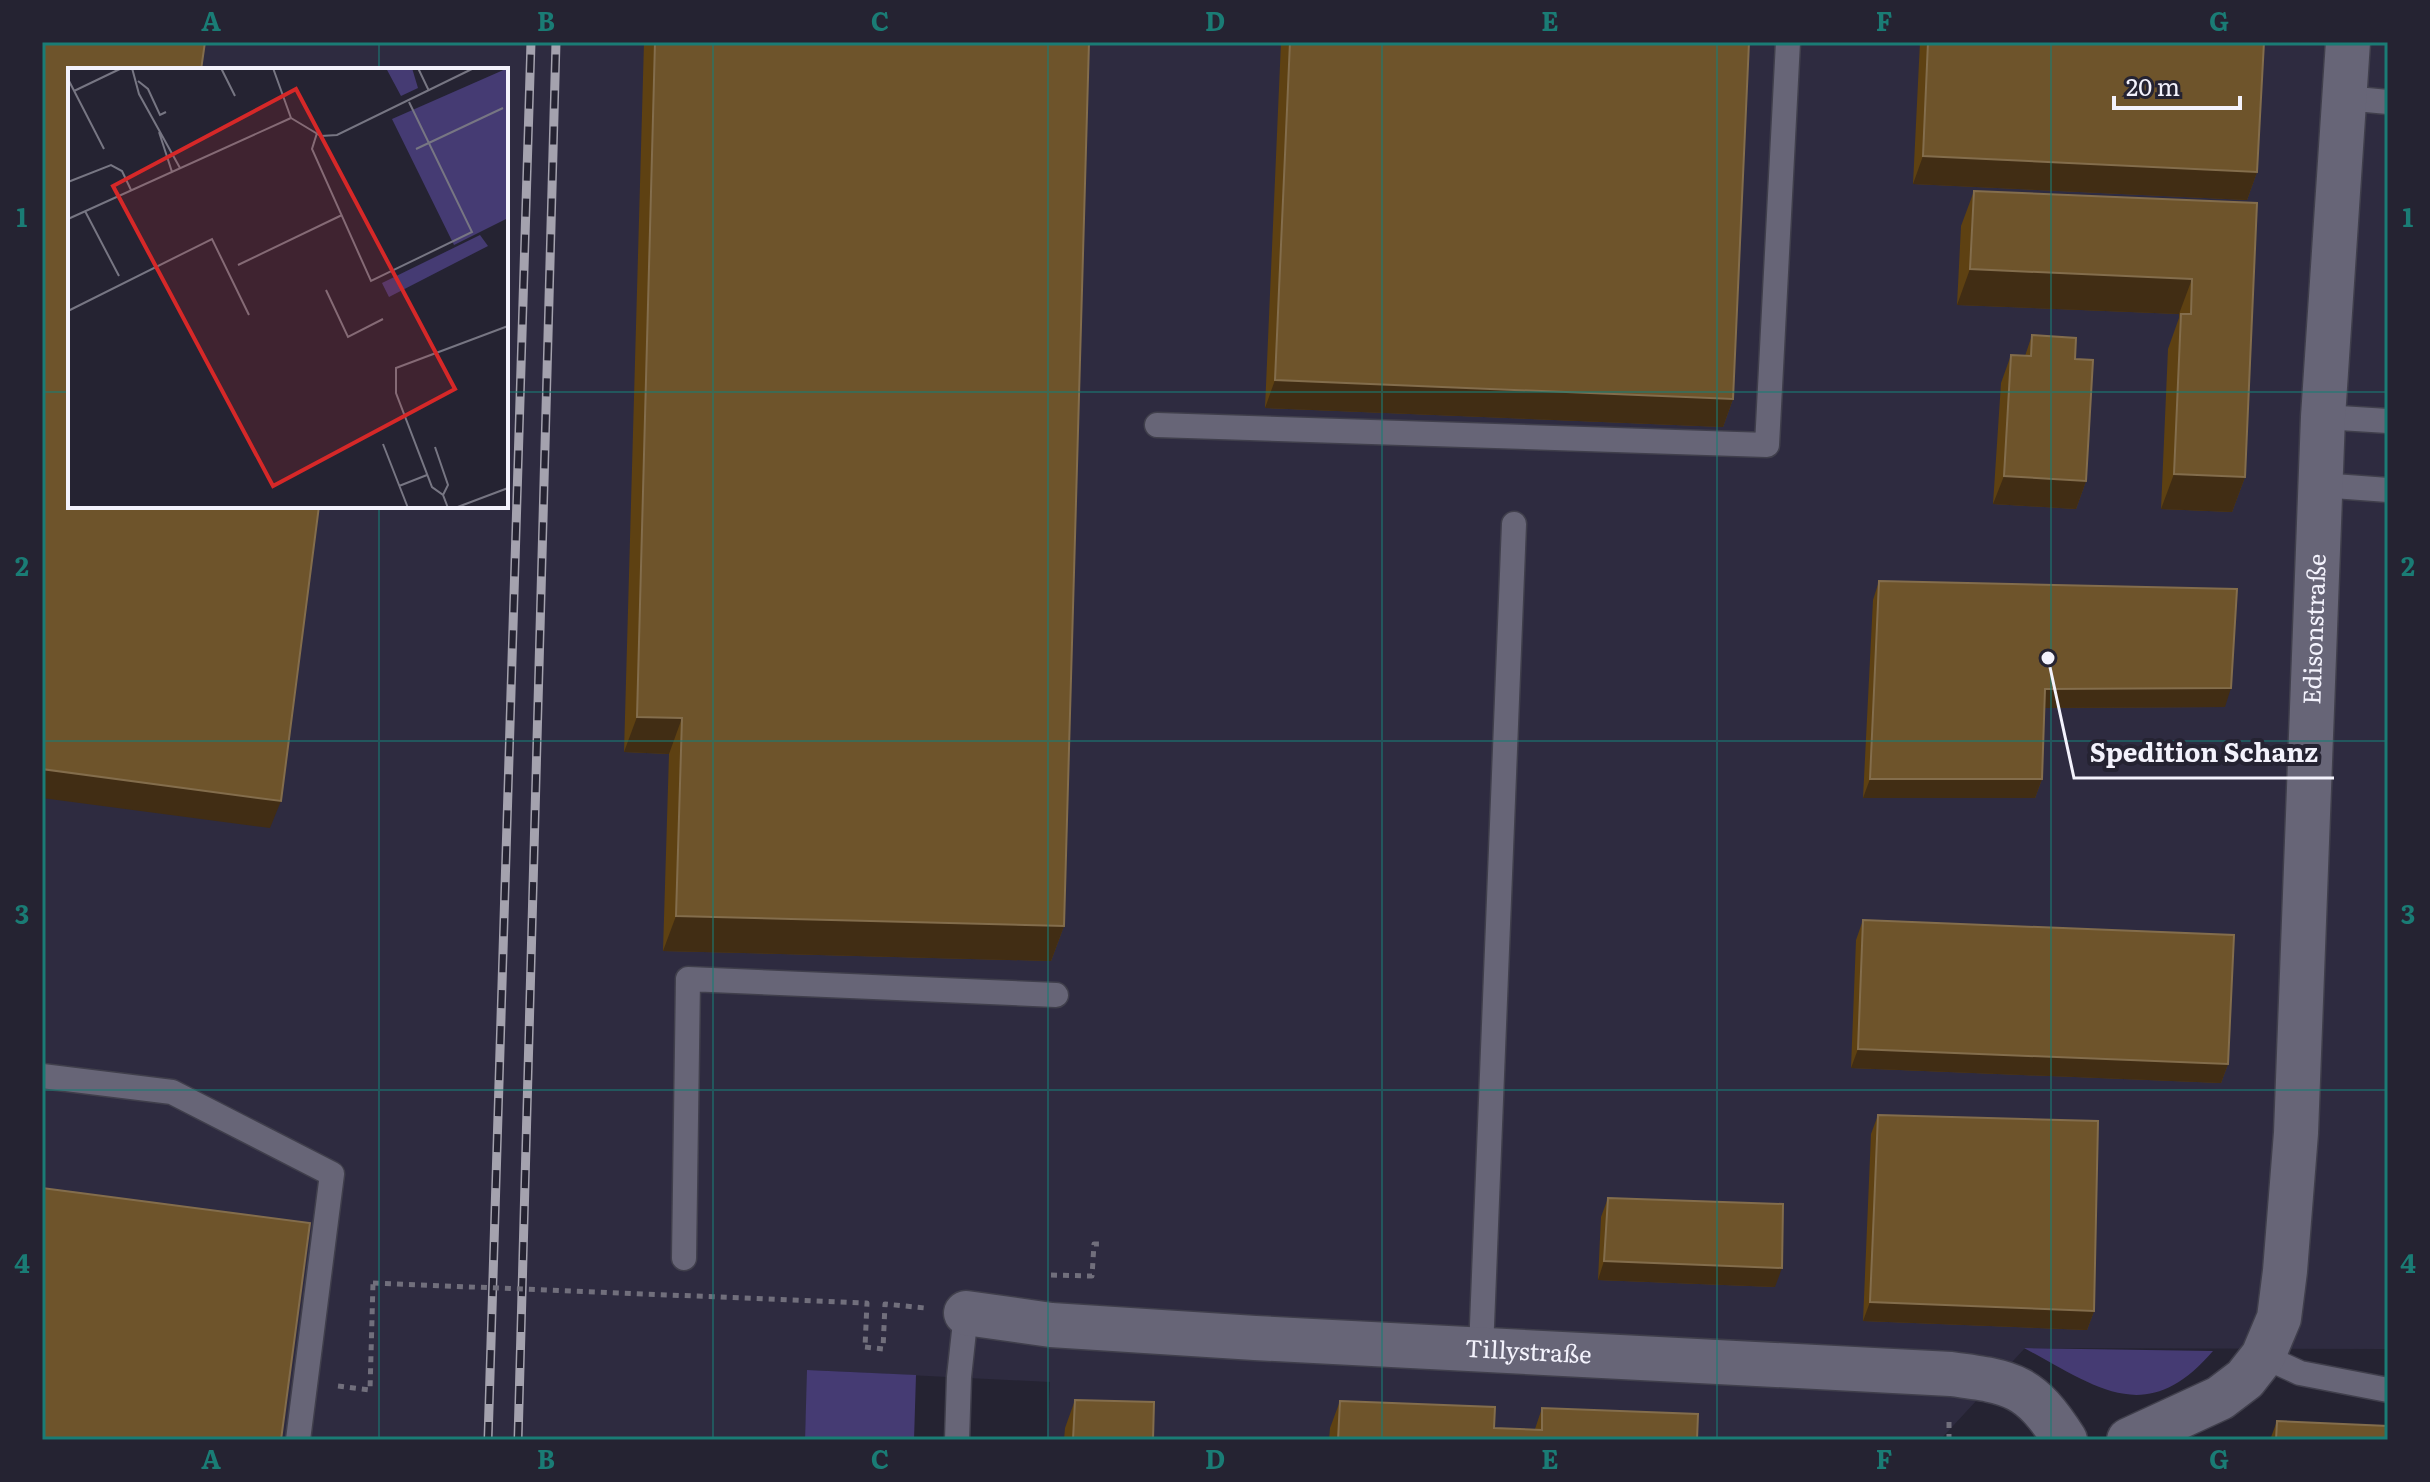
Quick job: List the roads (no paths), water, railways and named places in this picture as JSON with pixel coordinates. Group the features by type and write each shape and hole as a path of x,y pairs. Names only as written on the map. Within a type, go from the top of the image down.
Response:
{"street":[{"name":"Edisonstraße","path":"2129,1440 2220,1398 2245,1379 2263,1356 2279,1318 2296,1133 2323,417 2348,42"},
{"name":"Tillystraße","path":"966,1313 1051,1325 1951,1374 2000,1380 2037,1400 2065,1440"}],"lane":[{"path":"1157,425 1767,445 1788,42"},
{"path":"2345,98 2388,102"},
{"path":"2323,417 2388,421"},
{"path":"2320,485 2388,490"},
{"path":"1481,1350 1514,524"},
{"path":"684,1258 688,979 1056,995"},
{"path":"42,1076 172,1092 332,1174 298,1440"},
{"path":"957,1440 959,1377 966,1313"},
{"path":"2263,1356 2300,1373 2388,1390"}],"railway":[{"path":"488,1440 531,42"},
{"path":"518,1440 556,42"}],"place":[{"name":"Spedition Schanz","path":"2048,658"}]}
